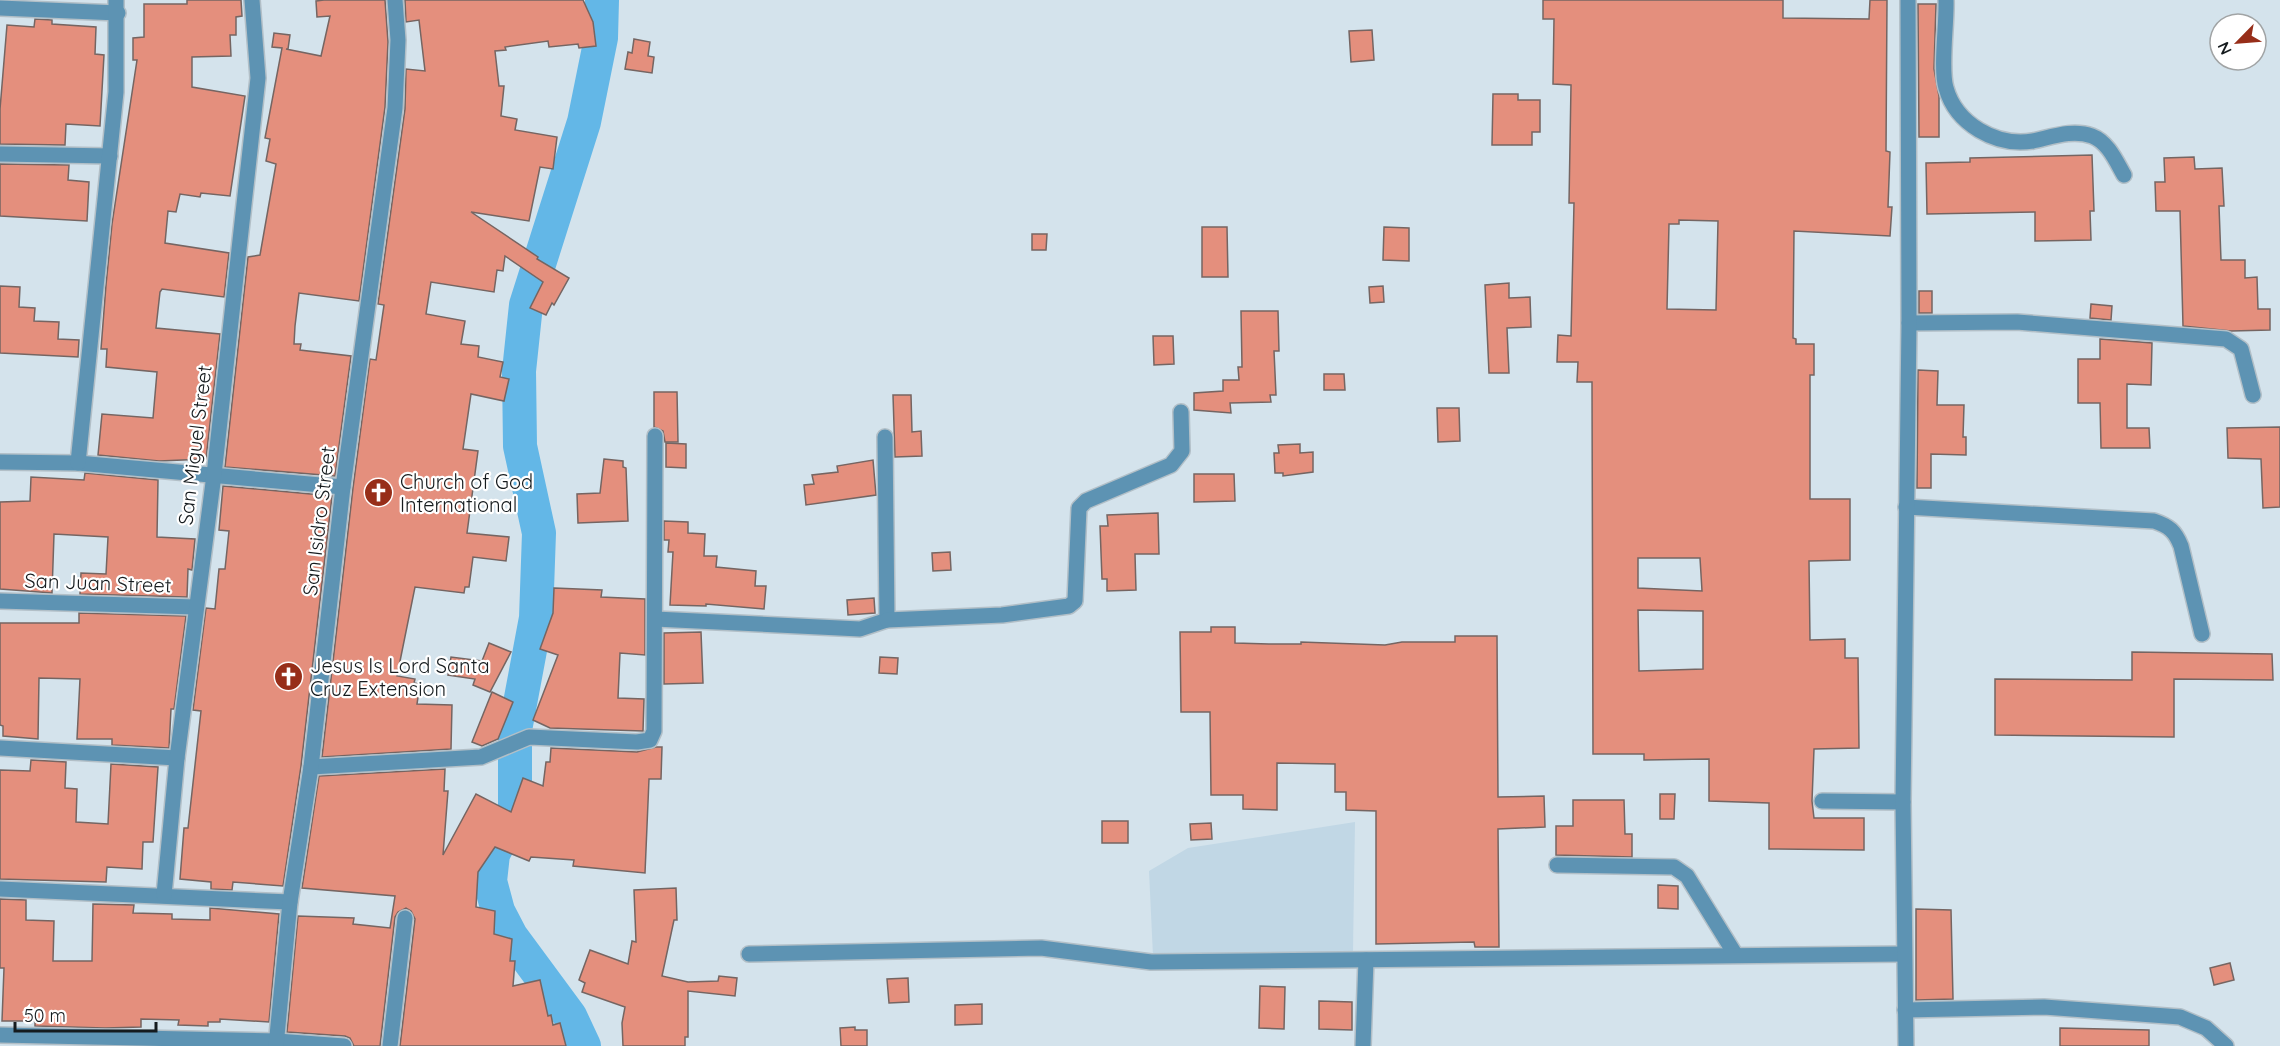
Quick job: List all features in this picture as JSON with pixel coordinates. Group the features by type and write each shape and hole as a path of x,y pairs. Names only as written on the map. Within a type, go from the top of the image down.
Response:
{"street":[{"name":"San Miguel Street","path":"164,895 177,758 214,475 258,78 252,0"},
{"name":"San Isidro Street","path":"277,1043 291,902 311,768 343,487 395,108 398,40 394,0"},
{"path":"1906,1046 1903,802 1909,323 1908,0"},
{"path":"1947,0 1945,87 1965,122 1982,132 2004,139 2030,141 2058,134 2094,136 2107,147 2124,175"},
{"path":"0,8 117,6 116,92 78,463"},
{"path":"0,154 110,156"},
{"path":"1909,323 2017,322 2226,339 2241,349 2253,395"},
{"path":"655,619 860,629 887,620 1002,615 1069,606 1075,600 1079,508 1086,501 1171,465 1182,451 1181,412"},
{"path":"311,768 481,757 529,737 637,742 650,740 654,731 655,436"},
{"path":"885,437 887,620"},
{"path":"0,462 78,463 343,487"},
{"path":"1906,507 2154,522 2167,525 2176,533 2181,546 2202,634"},
{"name":"San Juan Street","path":"0,602 195,607"},
{"path":"0,748 177,758"},
{"path":"1822,801 1903,802"},
{"path":"1557,865 1674,867 1688,876 1735,954"},
{"path":"0,889 291,902"},
{"path":"390,1046 405,918"},
{"path":"749,954 1041,948 1151,962 1904,954"},
{"path":"1363,1046 1366,960"},
{"path":"1905,1010 2044,1007 2180,1017 2206,1028 2226,1046"},
{"path":"0,1035 344,1046"}],"shaded area":[{"path":"1355,822 1353,952 1153,956 1149,871 1188,848"}],"building":[{"path":"187,0 241,0 242,16 236,17 236,35 230,35 231,56 192,57 192,87 245,96 230,196 201,193 200,197 180,194 176,212 168,211 165,243 229,253 224,297 162,289 156,328 220,334 206,459 159,461 98,455 102,414 153,418 157,372 106,367 107,349 101,349 106,285 112,224 137,60 133,60 133,38 144,37 144,4 187,4"},
{"path":"385,0 388,42 385,107 359,301 299,293 294,344 301,344 300,350 351,356 335,476 225,467 248,257 260,255 276,164 266,161 270,139 265,138 282,48 272,47 274,33 290,35 288,49 286,49 321,56 330,16 317,17 316,1"},
{"path":"405,0 583,0 593,22 596,46 579,48 578,44 549,47 548,41 505,47 506,50 495,51 499,86 504,86 501,116 517,119 515,130 557,137 553,169 540,167 529,221 471,212 538,257 537,259 569,278 554,305 552,303 546,315 530,308 543,282 505,256 503,271 497,270 494,292 431,282 426,314 465,321 461,344 479,346 478,357 503,362 500,377 509,379 504,401 471,394 463,449 478,451 467,533 509,537 506,561 473,557 469,587 465,587 464,593 415,587 397,676 415,679 414,683 420,684 417,704 452,705 451,749 322,757 370,359 376,360 384,305 378,304 405,109 406,69 425,71 419,20 406,22"},
{"path":"1543,0 1783,0 1783,18 1869,19 1870,0 1887,0 1886,151 1890,152 1888,207 1892,207 1890,236 1794,231 1793,338 1796,339 1796,344 1814,344 1814,375 1810,375 1810,499 1850,499 1850,560 1809,561 1810,640 1845,639 1845,658 1858,658 1859,748 1814,749 1812,801 1814,818 1864,818 1864,850 1769,849 1769,803 1709,801 1709,759 1644,760 1644,754 1593,754 1592,382 1577,382 1578,362 1557,362 1558,335 1571,336 1574,203 1569,203 1571,85 1553,84 1554,19 1543,19","holes":["1679,220 1718,221 1716,310 1667,309 1669,224 1679,224","1638,558 1700,558 1702,591 1638,588","1638,610 1703,611 1703,669 1639,671"]},
{"path":"1918,4 1936,4 1934,69 1939,96 1939,137 1919,137"},
{"path":"35,19 52,20 52,24 96,27 95,54 104,55 100,126 66,124 65,145 0,144 0,109 7,25 34,27"},
{"path":"1372,30 1374,60 1351,62 1349,31"},
{"path":"634,39 650,42 648,56 654,57 652,73 625,69 628,52 632,53"},
{"path":"1493,94 1518,94 1518,100 1540,100 1540,132 1532,132 1532,145 1492,145"},
{"path":"2092,155 2094,211 2090,211 2091,240 2035,241 2035,212 1927,214 1926,163 1970,162 1970,158"},
{"path":"2194,157 2195,169 2222,168 2224,206 2219,206 2221,260 2245,260 2245,278 2257,277 2258,309 2270,309 2270,330 2231,331 2183,326 2180,211 2156,211 2155,182 2165,182 2164,158"},
{"path":"0,164 69,165 68,180 89,182 87,221 0,216"},
{"path":"1202,227 1227,227 1228,277 1202,277"},
{"path":"1384,227 1409,228 1409,261 1383,260"},
{"path":"1032,234 1047,234 1046,250 1032,250"},
{"path":"1509,283 1509,298 1530,297 1531,327 1507,328 1509,373 1489,373 1485,285"},
{"path":"0,286 20,287 19,307 35,308 34,321 59,322 58,339 79,340 78,357 0,353"},
{"path":"1383,286 1384,302 1370,303 1369,287"},
{"path":"1919,291 1932,291 1932,313 1919,313"},
{"path":"2091,304 2112,306 2111,320 2090,318"},
{"path":"1241,311 1278,311 1279,351 1274,351 1276,395 1270,395 1271,402 1230,403 1231,413 1194,410 1194,393 1223,391 1223,380 1239,380 1238,367 1242,367"},
{"path":"1153,336 1173,336 1174,364 1154,365"},
{"path":"2100,339 2152,343 2151,385 2127,384 2127,428 2149,428 2150,448 2101,448 2100,403 2078,403 2078,359 2100,359"},
{"path":"1918,370 1938,371 1937,405 1964,405 1963,437 1966,437 1966,455 1931,454 1931,488 1917,488"},
{"path":"1324,374 1344,374 1345,390 1324,390"},
{"path":"654,392 677,392 678,442 665,442 663,431 654,427"},
{"path":"893,395 911,395 912,432 921,431 922,456 895,457"},
{"path":"1437,408 1459,408 1460,441 1438,442"},
{"path":"2280,427 2280,507 2263,508 2261,459 2228,458 2227,428"},
{"path":"666,443 686,444 686,468 666,467"},
{"path":"1300,444 1300,453 1313,452 1313,472 1283,476 1283,473 1275,473 1274,453 1279,453 1278,445"},
{"path":"604,459 623,461 623,467 626,468 628,521 578,523 577,494 600,493"},
{"path":"873,460 876,495 806,505 804,485 814,484 812,475 838,472 837,466"},
{"path":"85,473 158,480 157,537 195,539 192,570 188,569 187,597 80,594 81,573 106,574 108,537 54,534 52,593 0,589 0,502 30,501 31,477 84,480"},
{"path":"1194,474 1234,474 1235,501 1194,502"},
{"path":"223,486 332,496 301,766 283,886 233,882 232,890 211,889 211,882 180,879 184,828 188,828 201,711 193,710 206,608 215,609 219,569 225,569 229,531 219,530"},
{"path":"1158,513 1159,554 1135,554 1136,590 1107,591 1107,579 1102,579 1100,526 1108,526 1107,515"},
{"path":"664,521 688,522 688,533 705,534 704,556 717,556 716,567 756,571 755,586 766,586 764,609 706,604 706,606 670,605 673,552 668,552 669,540 664,540"},
{"path":"950,552 951,570 933,571 932,553"},
{"path":"554,588 602,590 601,597 645,599 645,655 620,653 618,698 644,699 643,731 550,728 533,720 558,655 540,649 553,613"},
{"path":"874,598 875,613 848,615 847,600"},
{"path":"79,613 186,616 174,709 171,709 169,748 112,745 112,739 77,739 80,679 39,678 38,739 3,736 3,726 0,725 0,623 79,623"},
{"path":"1211,627 1235,627 1235,643 1301,644 1301,642 1385,645 1402,642 1455,642 1455,636 1497,636 1498,797 1544,796 1545,827 1498,829 1499,947 1475,947 1474,942 1376,944 1376,811 1346,810 1346,792 1335,792 1335,764 1277,763 1277,810 1243,809 1243,795 1211,795 1210,712 1181,712 1180,632 1211,632"},
{"path":"701,632 703,683 664,684 664,633"},
{"path":"489,643 511,652 490,692 473,685 475,679 448,675 451,657 482,661"},
{"path":"2132,652 2272,654 2273,680 2174,679 2174,737 1995,735 1995,679 2132,680"},
{"path":"880,657 898,658 897,674 879,673"},
{"path":"492,692 513,702 498,739 482,746 472,742"},
{"path":"662,747 661,779 649,779 645,873 573,866 574,860 531,857 529,861 495,847 478,872 476,907 495,911 494,934 512,939 510,961 515,961 513,986 540,980 548,1016 551,1015 553,1025 560,1023 566,1046 400,1046 415,919 411,911 406,908 398,912 395,917 380,1046 354,1046 350,1038 345,1036 287,1032 298,916 354,918 353,924 390,928 395,896 302,888 319,776 445,769 444,791 448,791 443,855 476,794 511,812 523,778 543,786 546,762 550,762 551,748 637,752"},
{"path":"31,760 66,762 65,788 77,789 76,822 108,824 111,764 158,767 153,842 143,842 142,869 107,867 106,882 0,879 0,770 30,771"},
{"path":"1660,794 1675,794 1674,819 1660,819"},
{"path":"1573,800 1624,800 1625,834 1632,834 1632,857 1556,855 1556,826 1573,826"},
{"path":"1102,821 1128,821 1128,843 1102,843"},
{"path":"1211,823 1212,839 1191,840 1190,824"},
{"path":"1658,885 1678,886 1678,909 1658,908"},
{"path":"676,888 677,920 674,920 662,976 688,982 718,981 719,976 737,978 735,996 688,991 688,1037 685,1037 685,1046 623,1046 622,1023 625,1007 582,992 585,983 579,980 590,950 628,964 632,941 636,942 634,890"},
{"path":"0,899 26,900 26,920 54,921 53,961 92,961 93,904 134,905 133,913 172,914 172,919 210,920 210,908 279,914 269,1022 220,1019 220,1022 208,1022 208,1026 178,1025 179,1020 141,1019 141,1027 105,1028 35,1026 35,1021 2,1021 4,968 0,968"},
{"path":"1916,909 1951,910 1953,999 1916,1000"},
{"path":"2230,963 2234,980 2214,985 2210,968"},
{"path":"908,978 909,1002 889,1003 887,979"},
{"path":"1260,986 1285,987 1284,1029 1259,1028"},
{"path":"1319,1001 1352,1002 1352,1030 1319,1029"},
{"path":"982,1004 982,1024 955,1025 955,1005"},
{"path":"855,1027 855,1030 867,1030 867,1046 841,1046 840,1028"},
{"path":"2060,1028 2149,1030 2149,1046 2060,1046"}],"waterway":[{"path":"584,1046 570,1016 511,936 498,911 490,881 493,854 515,812 515,730 536,618 539,533 520,446 519,371 526,305 584,122 601,38 602,0"}],"place":[{"name":"Church of God International","path":"379,493"},
{"name":"Jesus Is Lord Santa Cruz Extension","path":"289,677"}]}
